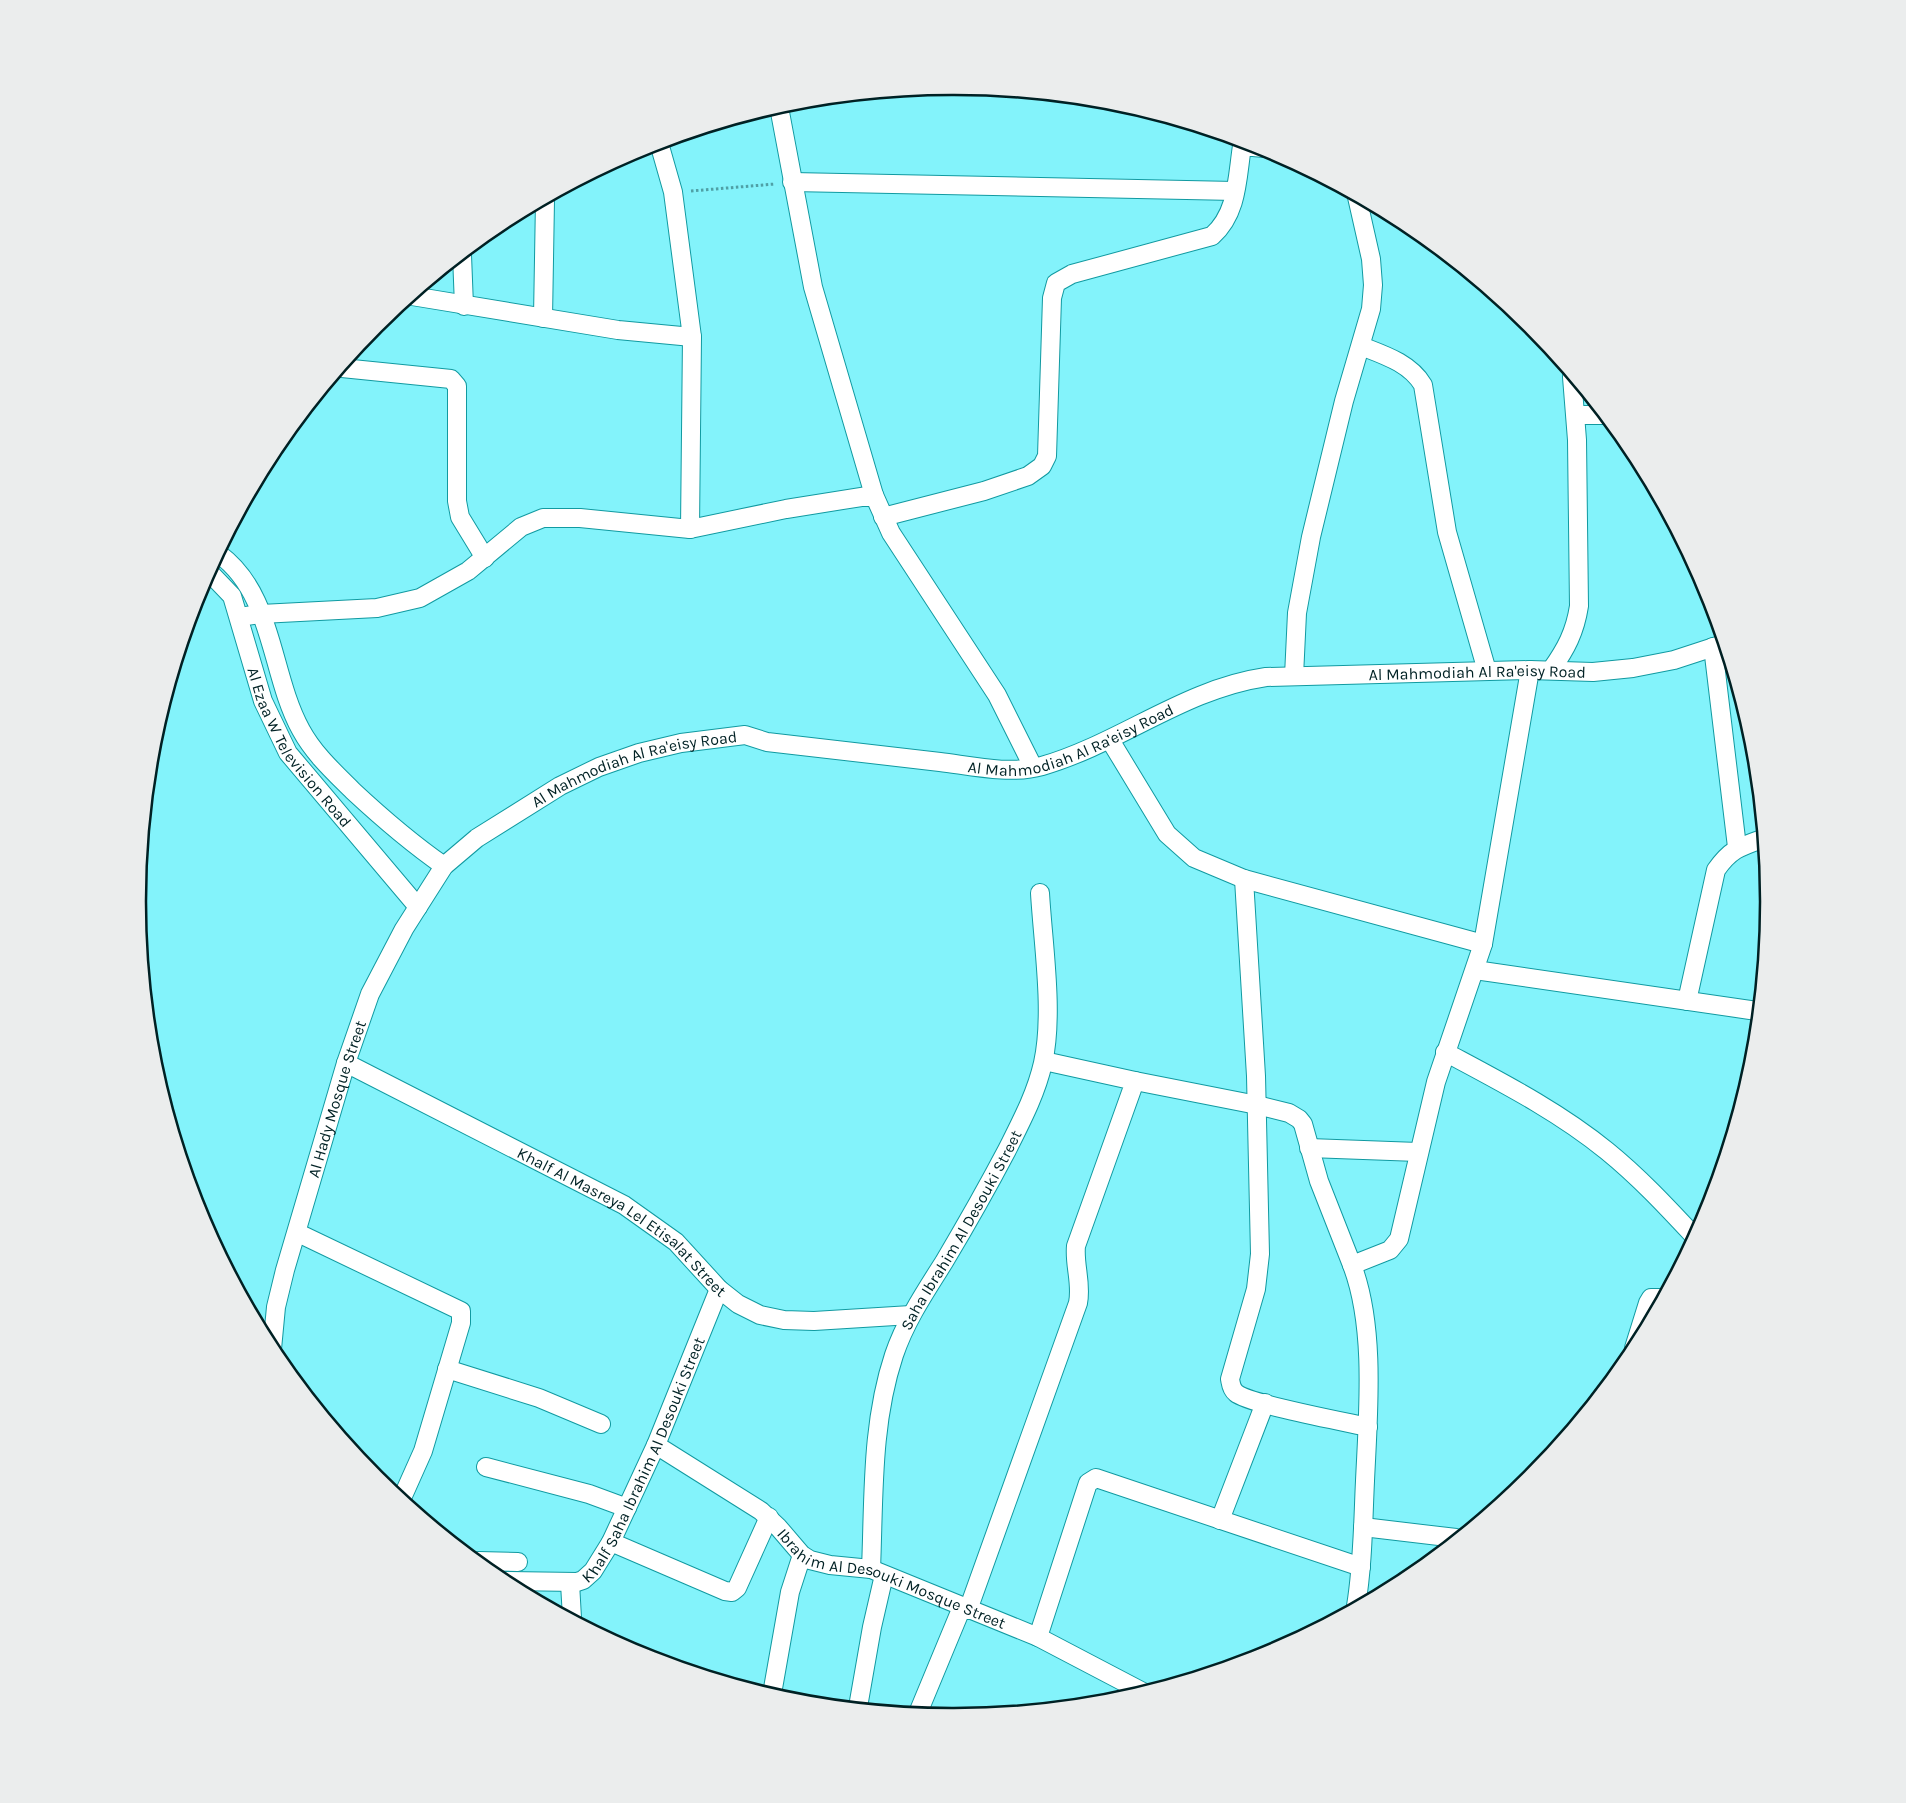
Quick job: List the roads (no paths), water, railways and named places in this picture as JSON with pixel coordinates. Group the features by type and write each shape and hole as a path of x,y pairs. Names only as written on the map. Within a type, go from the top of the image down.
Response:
{"street":[{"path":"779,114 814,287 874,495 891,533 998,695 1033,767"},
{"path":"883,517 984,491 1028,476 1042,466 1047,456 1052,298 1056,283 1061,278 1072,274 1212,236 1227,220 1232,208 1241,149"},
{"path":"661,150 673,192 692,336 690,529"},
{"path":"792,182 1235,191"},
{"path":"1294,676 1297,613 1311,537 1344,401 1370,309 1373,285 1371,259 1359,205"},
{"path":"543,318 545,206"},
{"path":"462,262 464,306"},
{"path":"419,297 618,330 692,336"},
{"path":"1361,346 1409,367 1423,385 1446,532 1487,671"},
{"path":"348,369 451,379 455,382 457,386 458,511 485,558"},
{"path":"1551,670 1568,646 1575,628 1579,606 1577,415 1573,387"},
{"path":"1577,415 1596,415"},
{"path":"239,617 400,604 437,590 468,571 521,527 542,518 580,518 690,529 786,509 874,495"},
{"name":"Al Ezaa W Television Road","path":"224,558 232,563 245,578 261,614 291,711 314,750 328,768 396,832 444,866"},
{"name":"Al Ezaa W Television Road","path":"215,578 232,596 263,702 288,753 418,907"},
{"name":"Al Mahmodiah Al Ra'eisy Road","path":"444,866 477,838 560,786 598,767 639,753 681,743 745,735 767,742 1015,769 1033,767 1077,754 1110,740 1186,700 1240,681 1294,676 1487,671 1551,670 1592,672 1634,668 1674,660 1717,642"},
{"path":"1719,647 1737,847"},
{"path":"1352,1265 1390,1250 1398,1243 1418,1152 1445,1052 1483,944 1530,670"},
{"path":"1110,740 1167,834 1178,846 1194,858 1244,879 1483,944"},
{"path":"1687,1001 1716,870 1725,857 1737,847 1757,841"},
{"name":"Al Hady Mosque Street","path":"273,1335 280,1289 298,1233 346,1063 370,994 390,953 444,866"},
{"path":"1244,879 1257,1105 1260,1254 1256,1289 1230,1379 1236,1394 1264,1403 1368,1427"},
{"name":"Saha Ibrahim Al Desouki Street","path":"862,1702 878,1572 876,1437 882,1395 894,1354 911,1315 981,1199 1031,1101 1044,1061 1048,1018 1040,893"},
{"path":"1475,970 1752,1010"},
{"path":"1445,1052 1548,1109 1606,1150 1647,1185 1689,1230"},
{"path":"1044,1061 1136,1082 1257,1105 1289,1113 1303,1124 1319,1181 1359,1283 1364,1312 1368,1427 1360,1597"},
{"name":"Khalf Al Masreya Lel Etisalat Street","path":"346,1063 624,1205 676,1242 719,1289 738,1304 760,1315 784,1320 814,1321 911,1315"},
{"path":"921,1707 965,1608 1078,1303 1080,1289 1075,1256 1076,1246 1136,1082"},
{"path":"1309,1148 1418,1152"},
{"path":"298,1233 457,1308 462,1315 423,1451 405,1492"},
{"name":"Khalf Saha Ibrahim Al Desouki Street","path":"520,1582 570,1583 583,1580 589,1576 611,1542 656,1445 719,1289"},
{"path":"1643,1318 1648,1303 1651,1298 1655,1298"},
{"path":"447,1369 539,1398 601,1424"},
{"path":"1220,1520 1264,1403"},
{"name":"Ibrahim Al Desouki Mosque Street","path":"656,1445 769,1517 802,1555 810,1560 878,1572 1038,1637 1134,1687"},
{"path":"486,1467 589,1494 627,1508"},
{"path":"1038,1637 1088,1483 1092,1480 1102,1479 1361,1567"},
{"path":"611,1542 725,1592 732,1592 737,1588 769,1517"},
{"path":"1363,1526 1449,1537"},
{"path":"773,1688 790,1592 802,1555"},
{"path":"490,1561 518,1562"},
{"path":"570,1583 572,1612"}]}
